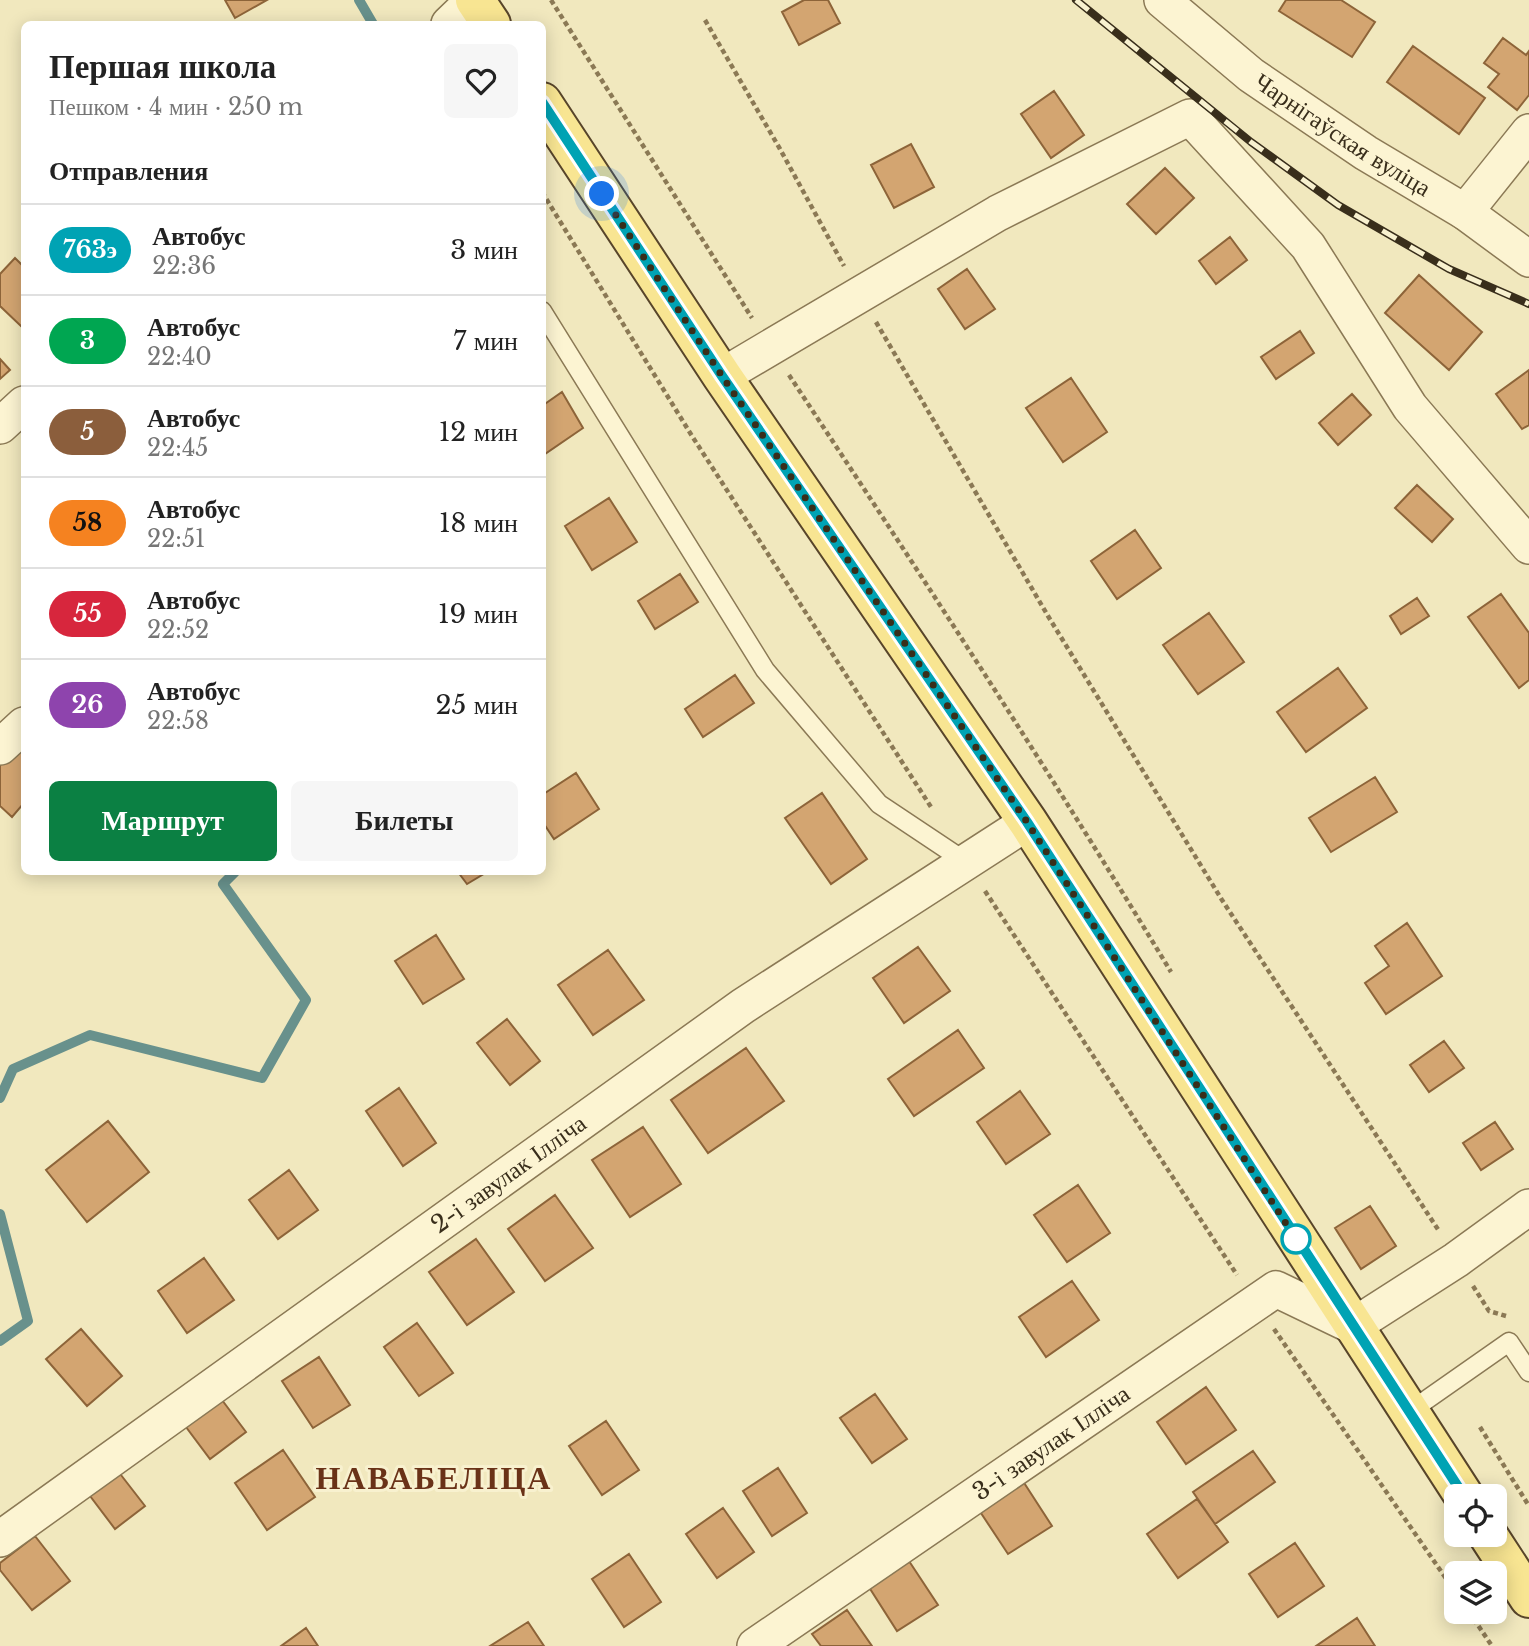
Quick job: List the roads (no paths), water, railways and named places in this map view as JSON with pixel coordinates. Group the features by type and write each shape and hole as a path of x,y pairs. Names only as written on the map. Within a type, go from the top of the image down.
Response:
{"main road":[{"path":"475,0 489,21"},
{"path":"546,108 722,376 1027,822 1456,1484"},
{"path":"1497,1547 1529,1598"}],"street":[{"path":"452,21 475,0"},
{"name":"Чарнігаўская вуліца","path":"1162,0 1251,75 1366,153 1465,212 1529,259"},
{"path":"722,376 998,213 1190,117 1308,246 1410,407 1529,545"},
{"path":"1465,212 1529,132"},
{"path":"0,426 21,407"},
{"path":"0,747 21,727"},
{"name":"2-і завулак Ілліча","path":"0,1539 743,1006 1027,822"},
{"path":"1353,1326 1448,1246 1529,1207"},
{"name":"3-і завулак Ілліча","path":"755,1646 1276,1289 1353,1326"}],"lane":[{"path":"546,317 765,670 879,804 966,862"},
{"path":"1409,1412 1509,1342 1528,1368"}],"waterway":[{"path":"359,0 371,21"},
{"path":"0,1098 13,1069 90,1035 262,1078 306,1000 223,884 232,875"},
{"path":"0,1214 28,1321 0,1341"}],"railway":[{"path":"1076,0 1251,142 1338,205 1449,269 1529,304"}],"district":[{"name":"НАВАБЕЛІЦА","path":"434,1478"}]}
